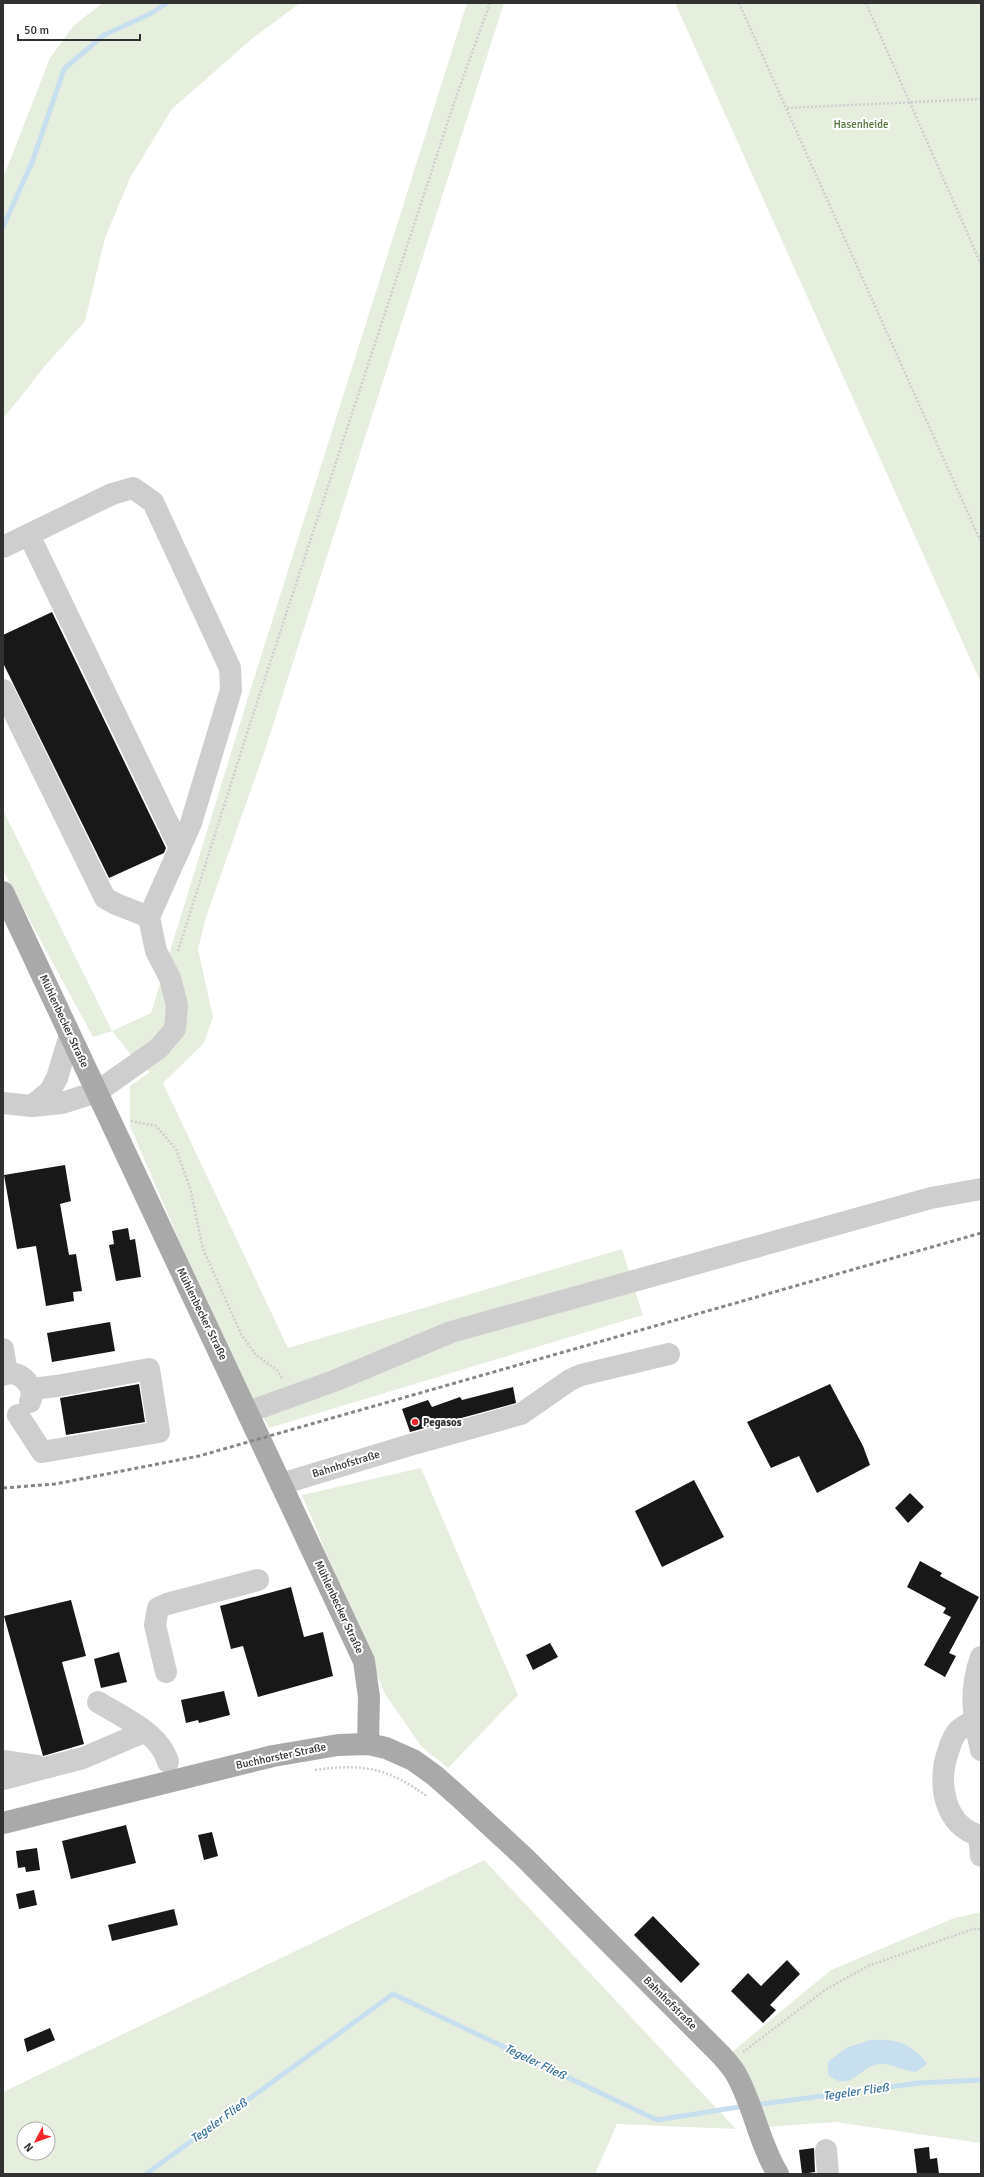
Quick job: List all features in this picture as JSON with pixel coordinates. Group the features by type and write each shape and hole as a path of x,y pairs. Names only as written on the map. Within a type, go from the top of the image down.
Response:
{"main road":[{"name":"Mühlenbecker Straße","path":"3,892 364,1660 370,1697 368,1744"},
{"name":"Buchhorster Straße","path":"3,1823 273,1756 338,1745 368,1744 399,1754 426,1769 524,1858"},
{"name":"Bahnhofstraße","path":"524,1858 698,2030 728,2063 736,2074 744,2091 758,2130 778,2174"}],"street":[{"path":"3,547 112,494 133,488 153,502 230,668 231,690 191,823 149,917 156,951 170,978 177,1005 176,1029 159,1048 97,1092 71,1102 32,1106 3,1103"},
{"path":"29,535 180,848"},
{"path":"3,690 105,898 149,917"},
{"path":"32,1106 50,1091 57,1078 70,1035"},
{"path":"248,1412 291,1395 334,1381 451,1332 931,1198 981,1189"},
{"path":"3,1348 5,1374 17,1374 26,1380 31,1389 31,1399 26,1409 8,1417 42,1452 159,1432 149,1369 57,1386 31,1389"},
{"name":"Bahnhofstraße","path":"282,1484 410,1445 521,1414 570,1380 581,1375 669,1354"},
{"path":"166,1672 155,1625 158,1608 167,1604 258,1580"},
{"path":"981,1657 972,1690 974,1720 981,1750"},
{"path":"98,1702 144,1732 165,1751 168,1762"},
{"path":"974,1720 959,1730 951,1742 944,1763 942,1777 945,1802 950,1812 980,1843"},
{"path":"3,1779 84,1758 144,1732"},
{"path":"3,1761 50,1767"},
{"path":"826,2150 828,2174"}],"path":[{"path":"170,978 257,700 455,100 490,3"},
{"path":"739,3 981,542"},
{"path":"866,3 981,264"},
{"path":"786,108 981,99"},
{"path":"110,1122 141,1121 156,1126 176,1149 190,1188 203,1249 241,1334 256,1355 277,1370 291,1395"},
{"path":"313,1770 343,1766 366,1767 393,1775 411,1785 434,1802"},
{"path":"728,2063 825,1990 868,1966 973,1929 981,1929"}],"green space":[{"path":"103,3 300,3 253,38 172,109 130,178 105,238 85,321 45,366 3,419 3,178 50,58 74,25"},
{"path":"467,3 504,3 265,750 206,917 198,949 213,1017 204,1043 163,1083 288,1348 622,1249 643,1315 269,1428 246,1386 197,1282 130,1126 130,1086 150,1072 131,1055 112,1031 151,1013 250,691"},
{"name":"Hasenheide","path":"675,3 981,3 981,683"},
{"path":"3,810 112,1031 93,1037 3,871"},
{"path":"421,1468 518,1695 448,1768 421,1746 385,1694 302,1495"},
{"path":"484,1860 736,2129 617,2124 595,2174 3,2174 3,2092"},
{"path":"981,1912 981,2143 835,2122 767,2127 733,2051 831,1970 954,1918"}],"water":[{"path":"870,2040 887,2040 902,2043 914,2050 927,2063 915,2072 881,2064 867,2069 850,2080 843,2081 836,2080 828,2075 828,2062 846,2048"}],"building":[{"path":"52,612 166,848 164,853 109,878 3,663 3,635"},
{"path":"65,1165 71,1201 60,1204 69,1255 76,1254 82,1291 73,1292 74,1301 46,1306 36,1246 17,1249 4,1175"},
{"path":"128,1228 130,1240 135,1239 141,1277 116,1281 109,1245 114,1244 112,1231"},
{"path":"110,1322 115,1351 52,1362 47,1333"},
{"path":"139,1384 145,1422 66,1435 60,1398"},
{"path":"830,1384 863,1446 870,1465 817,1493 799,1456 771,1468 747,1422"},
{"path":"513,1387 516,1403 410,1432 402,1409 428,1400 432,1407 460,1397 462,1400"},
{"path":"694,1480 724,1537 662,1567 635,1511"},
{"path":"910,1493 924,1507 908,1523 895,1508"},
{"path":"920,1561 942,1573 940,1576 979,1597 949,1653 956,1656 945,1677 924,1665 951,1617 943,1613 946,1608 907,1587"},
{"path":"291,1587 304,1637 323,1632 333,1676 258,1697 243,1646 231,1649 220,1606"},
{"path":"71,1600 86,1656 62,1662 84,1744 43,1756 4,1616"},
{"path":"550,1643 558,1657 533,1670 526,1655"},
{"path":"119,1652 127,1682 101,1688 94,1659"},
{"path":"224,1691 230,1715 199,1723 198,1720 186,1723 181,1700"},
{"path":"126,1825 136,1863 71,1879 62,1841"},
{"path":"212,1832 218,1856 204,1860 198,1835"},
{"path":"37,1848 40,1870 26,1872 25,1867 18,1868 16,1851"},
{"path":"34,1890 37,1905 19,1909 16,1894"},
{"path":"174,1909 178,1925 112,1941 108,1925"},
{"path":"653,1916 700,1964 681,1983 634,1935"},
{"path":"787,1960 800,1974 770,2005 776,2010 763,2023 731,1991 748,1973 761,1986"},
{"path":"50,2028 55,2040 27,2052 24,2039"},
{"path":"929,2147 930,2159 937,2158 939,2174 917,2174 914,2149"},
{"path":"814,2148 815,2172 802,2174 799,2150"}],"waterway":[{"path":"3,227 33,160 64,69 104,35 150,14 167,3"},
{"name":"Tegeler Fließ","path":"146,2174 393,1994 657,2120 745,2106"},
{"name":"Tegeler Fließ","path":"755,2105 919,2083 981,2080"}],"railway":[{"path":"3,1488 55,1484 199,1456 981,1233"}],"place":[{"name":"Pegasos","path":"415,1422"}]}
